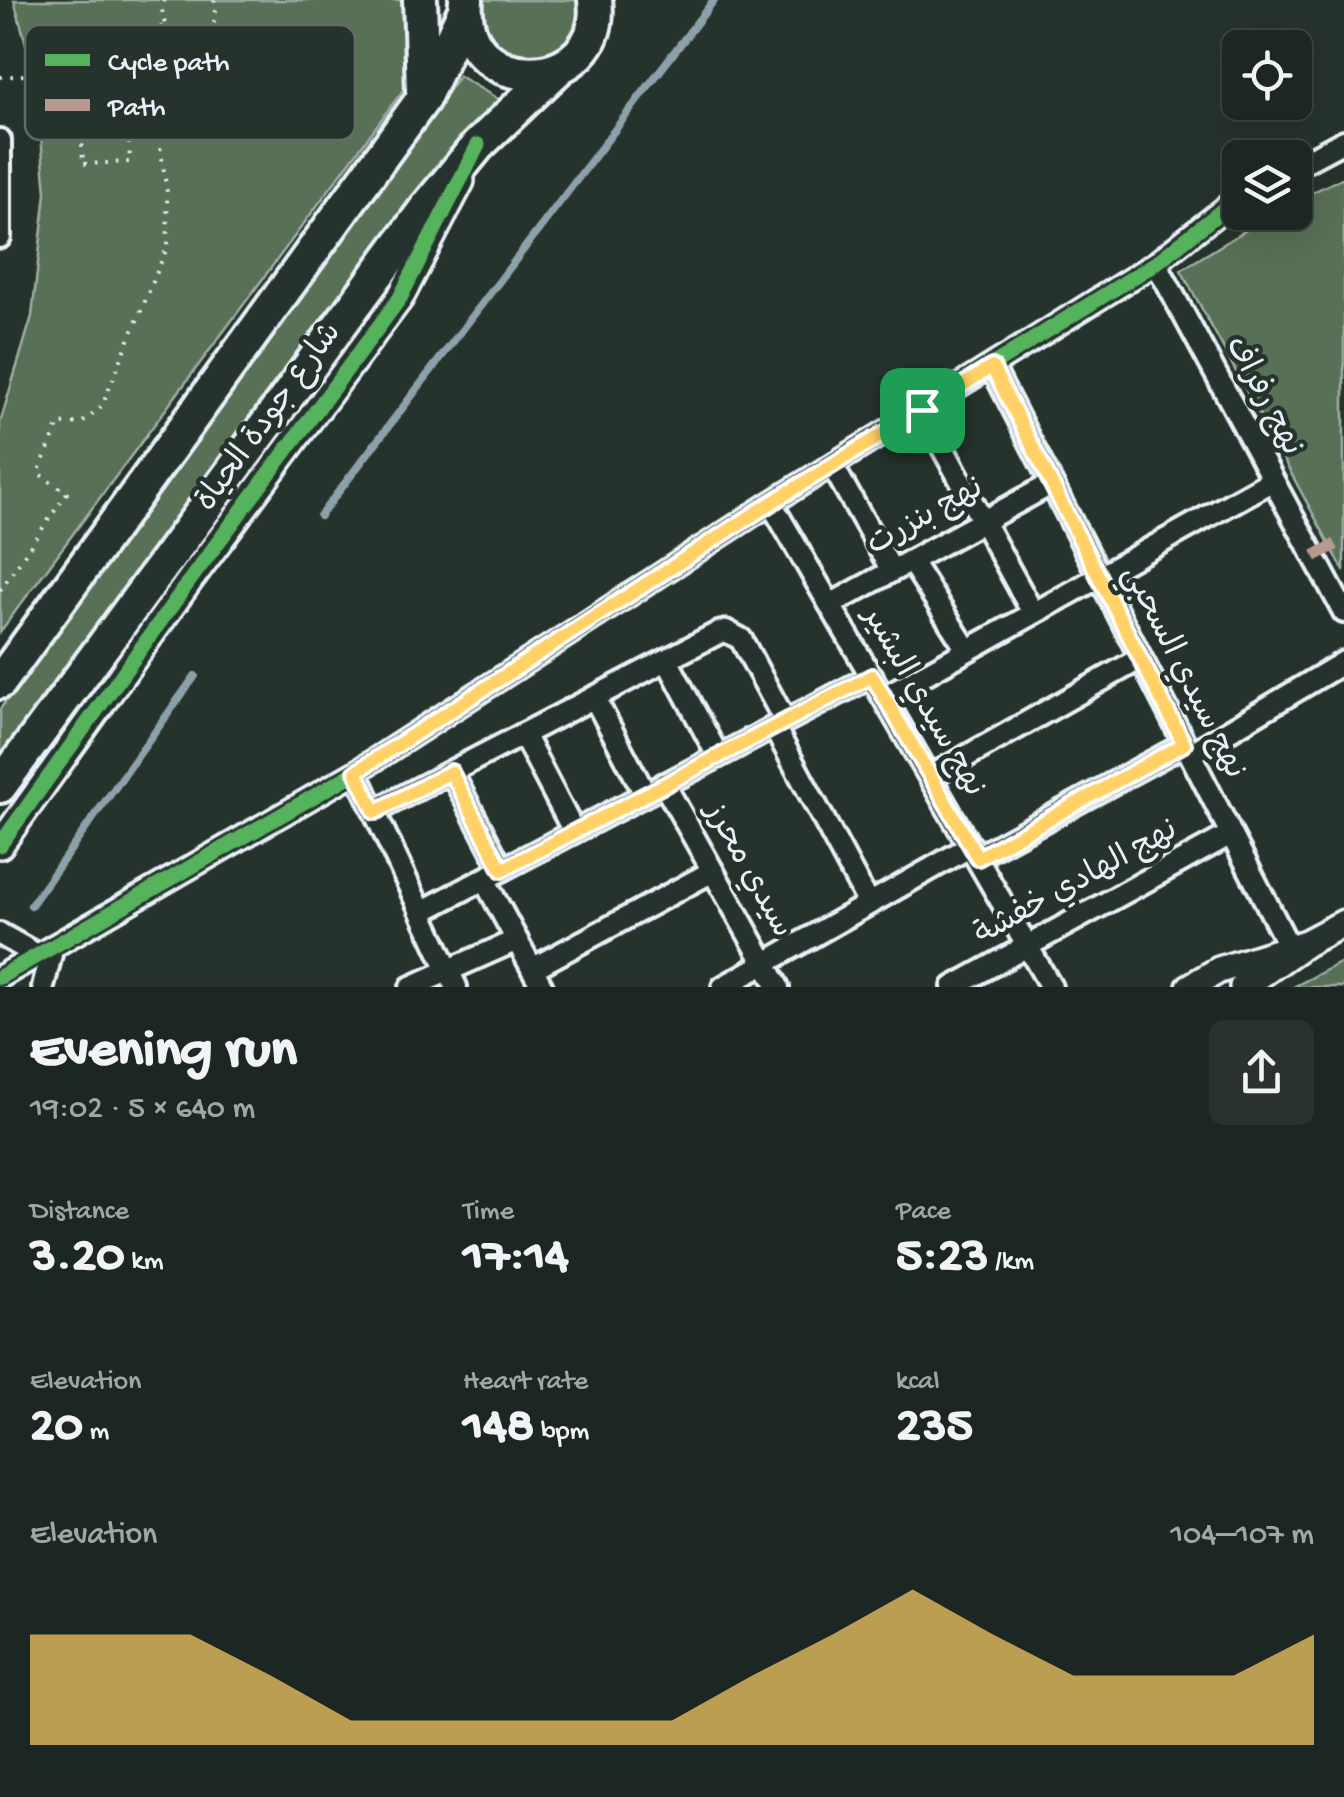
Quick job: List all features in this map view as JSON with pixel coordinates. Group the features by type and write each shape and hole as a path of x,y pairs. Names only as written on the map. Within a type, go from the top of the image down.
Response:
{"highway":[{"path":"420,0 423,99"},
{"path":"586,45 594,27 595,0"},
{"name":"شارع جودة الحياة","path":"0,786 412,227 478,145 586,45 609,0"},
{"name":"شارع جودة الحياة","path":"0,682 423,99 465,5"},
{"name":"شارع جودة الحياة","path":"465,5 468,29 489,60 524,74 560,67"}],"street":[{"path":"0,140 0,237"},
{"path":"1312,158 1344,140"},
{"path":"0,845 190,580 400,298 478,145"},
{"path":"0,977 356,772 771,503 1156,263 1222,210"},
{"name":"نهج رفراف","path":"1156,263 1344,612"},
{"name":"نهج سيدي السحبي","path":"992,367 1231,834 1296,948"},
{"path":"922,410 1034,613"},
{"path":"832,465 892,572"},
{"path":"884,697 1273,480"},
{"name":"نهج بنزرت","path":"830,605 1051,484"},
{"name":"نهج سيدي البشير","path":"771,503 1051,987"},
{"path":"912,561 966,650"},
{"path":"375,812 726,631 741,639 869,904"},
{"path":"930,777 1140,658"},
{"path":"667,660 718,756"},
{"path":"723,987 869,904 1187,749 1344,662"},
{"path":"422,912 872,676"},
{"name":"سيدي محرز","path":"594,697 713,872 778,987"},
{"path":"524,734 574,832"},
{"path":"356,772 452,979"},
{"path":"451,772 517,940 537,978 713,872"},
{"name":"نهج الهادي خفشة","path":"953,987 1231,834"},
{"path":"1243,987 1296,948 1344,922"},
{"path":"0,934 45,951"},
{"path":"411,987 452,979 517,940"},
{"path":"1190,987 1219,970 1296,948"},
{"path":"43,987 45,951"}],"path":[{"path":"164,0 164,24"},
{"path":"213,25 214,0"},
{"path":"0,76 25,74"},
{"path":"83,140 84,164 130,162 129,140"},
{"path":"0,590 66,492 38,474 59,424 82,424 102,406 168,245 167,192 159,140"}],"green space":[{"path":"14,0 404,0 407,85 0,632 0,423 32,316 46,193 41,140 355,140 355,25 25,25 25,40"},
{"path":"482,0 582,0 583,4 572,42 537,61 494,44"},
{"path":"459,76 505,103 0,772 0,709"},
{"path":"1344,177 1344,571 1181,270 1246,230 1312,230 1312,193"},
{"path":"1344,961 1344,987 1293,987"}],"waterway":[{"path":"320,516 714,0"},
{"path":"31,905 195,676"}],"marked path":[{"path":"1314,556 1344,540"}],"cycle path":[{"path":"0,845 190,580 400,298 478,145"},
{"path":"0,977 356,772 771,503 1156,263 1222,210"}],"route":[{"path":"992,367 1184,744 978,858 872,676 502,870 451,772 375,812 356,772 771,503 922,410 992,367"}]}
